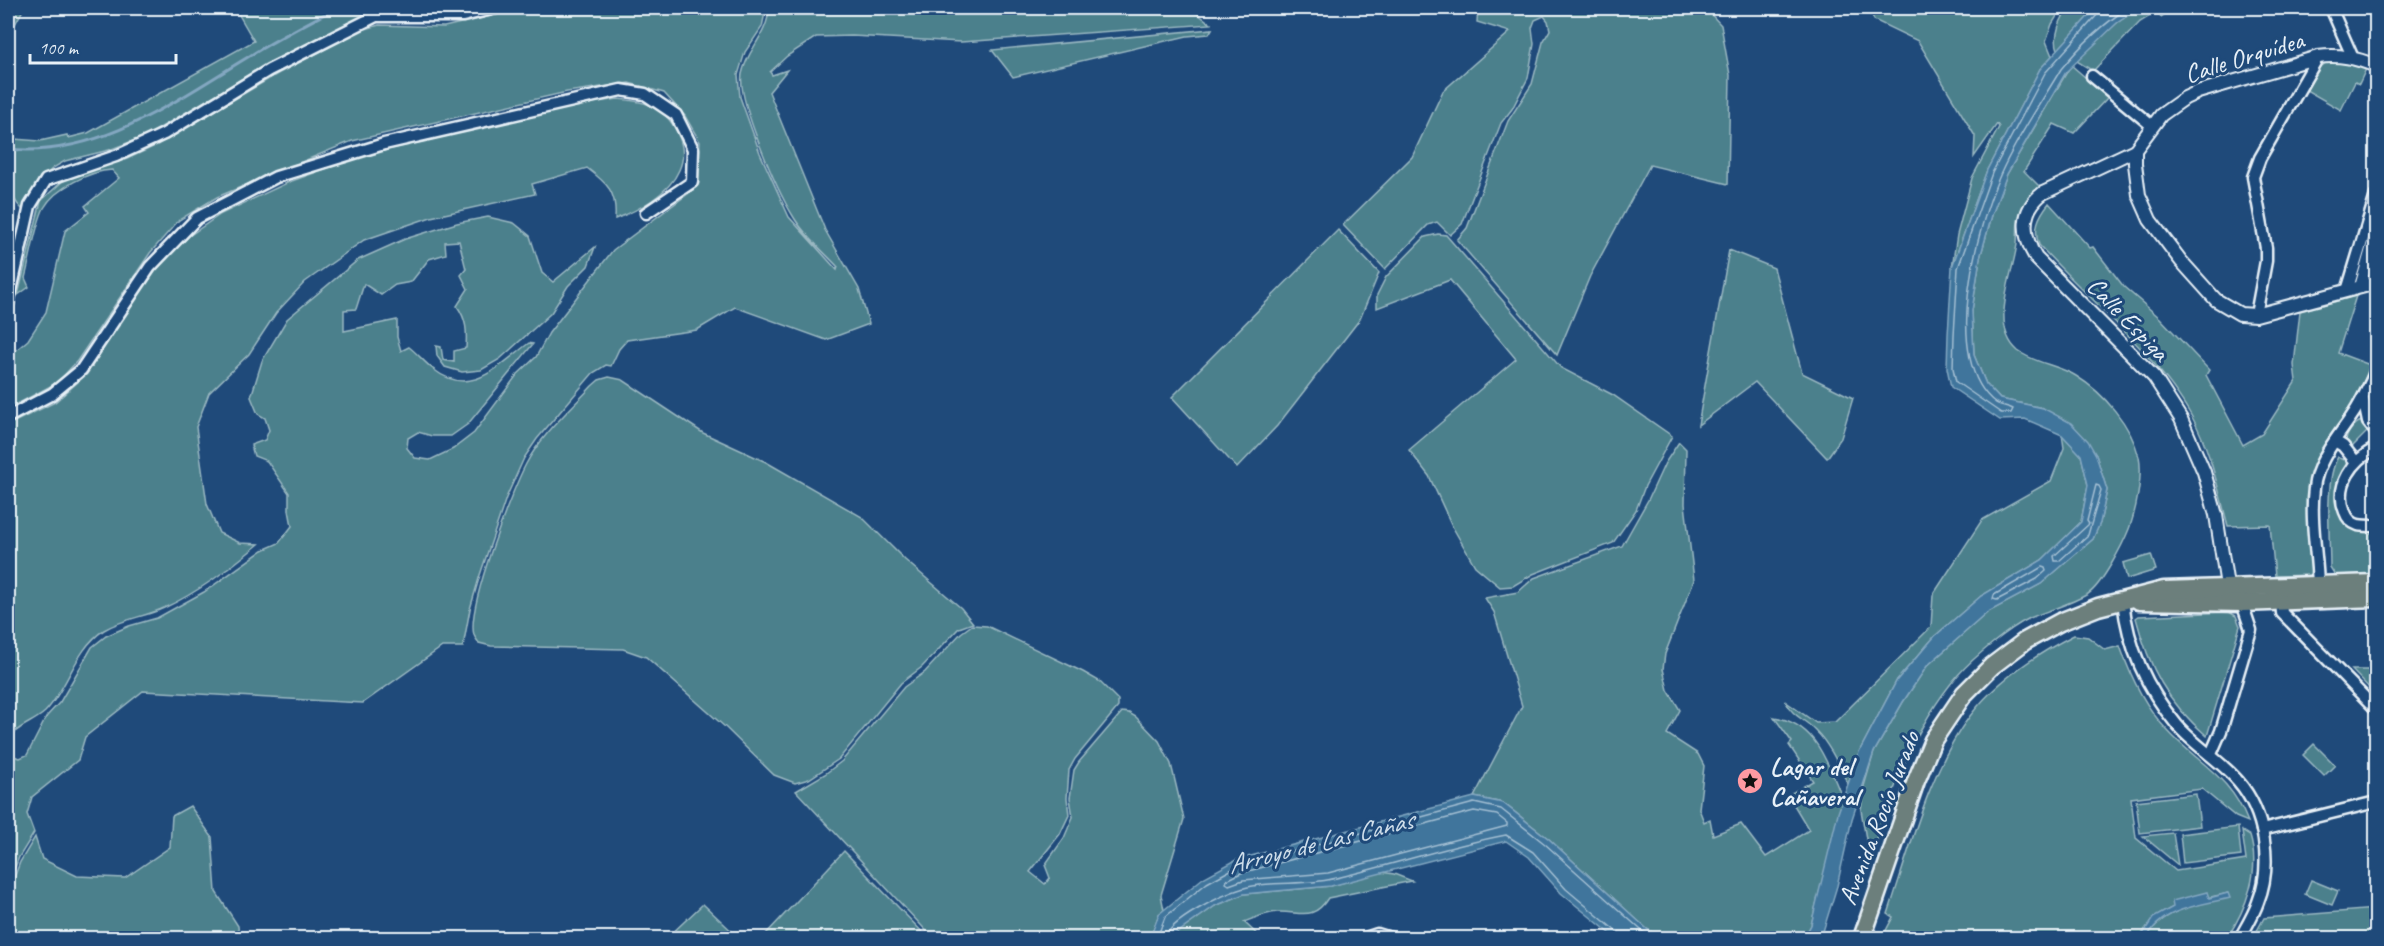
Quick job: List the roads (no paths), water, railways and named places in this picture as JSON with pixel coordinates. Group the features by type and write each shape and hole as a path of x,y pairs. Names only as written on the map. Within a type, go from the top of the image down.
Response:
{"main road":[{"path":"2227,586 2376,583"},
{"name":"Avenida Rocío Jurado","path":"1862,939 1920,771 1934,740 1964,694 1992,666 2025,641 2060,622 2097,607 2164,590 2227,586"},
{"name":"Avenida Rocío Jurado","path":"2147,602 2159,597 2215,594 2227,586"},
{"name":"Avenida Rocío Jurado","path":"2123,601 2242,603 2376,598"}],"street":[{"path":"8,304 30,206 46,180 116,156 164,134 269,70 376,16 463,16 496,8"},
{"path":"2331,8 2352,56"},
{"name":"Calle Orquídea","path":"2135,150 2152,126 2172,106 2198,92 2318,57 2352,56 2376,66"},
{"path":"2256,315 2266,248 2253,177 2260,158 2318,57"},
{"path":"2092,76 2152,126"},
{"path":"8,417 52,394 81,370 150,267 197,218 276,177 384,144 621,90 645,94 676,115 693,149 692,182 646,213"},
{"path":"2135,150 2139,195 2150,220 2181,261 2216,300 2240,314 2256,315 2274,312 2376,283"},
{"name":"Calle Espiga","path":"2135,150 2043,193 2034,200 2026,214 2025,232 2028,244 2036,258 2154,377 2181,419 2204,471 2216,515 2227,586"},
{"path":"2347,291 2376,195"},
{"path":"2360,287 2376,232"},
{"path":"2318,585 2313,514 2314,487 2322,463 2363,398 2376,371"},
{"path":"2363,398 2368,422 2376,432"},
{"path":"2351,417 2368,422"},
{"path":"2335,441 2343,446 2356,462"},
{"path":"2376,448 2356,462 2345,478 2342,491 2342,505 2347,518 2356,524 2376,526"},
{"path":"2123,601 2126,625 2135,657 2154,694 2178,726 2239,782 2248,796 2262,830 2265,875 2259,901 2240,939"},
{"path":"2281,602 2282,613 2376,709"},
{"path":"2211,754 2221,732 2251,630 2242,603"},
{"path":"2262,830 2376,801"},
{"path":"1365,939 1377,934 1390,939"}],"water":[{"path":"2096,8 2139,8 2117,23 2066,72 2007,174 1980,258 1972,311 1974,355 1986,384 2000,399 2043,408 2071,423 2088,441 2096,455 2107,490 2100,523 2093,539 2041,584 1988,612 1927,666 1874,752 1852,819 1837,886 1821,938 1804,938 1811,925 1838,813 1859,752 1897,680 1935,636 1981,596 2042,560 2081,522 2088,485 2081,455 2062,435 2025,419 2000,420 1951,387 1947,368 1952,267 1987,170 2040,69"},
{"name":"Arroyo de Las Cañas","path":"1474,797 1503,803 1549,839 1647,929 1662,938 1616,938 1561,893 1529,857 1506,841 1331,886 1244,894 1215,906 1170,938 1150,938 1159,914 1203,878 1236,860"},
{"path":"2207,892 2209,898 2228,893 2230,898 2183,909 2162,920 2147,938 2140,938 2153,918 2173,907 2172,901"}],"waterway":[{"path":"9,149 42,149 74,145 134,123 164,108 269,44 336,8"}],"place":[{"name":"Lagar del Cañaveral","path":"1750,781"}]}
